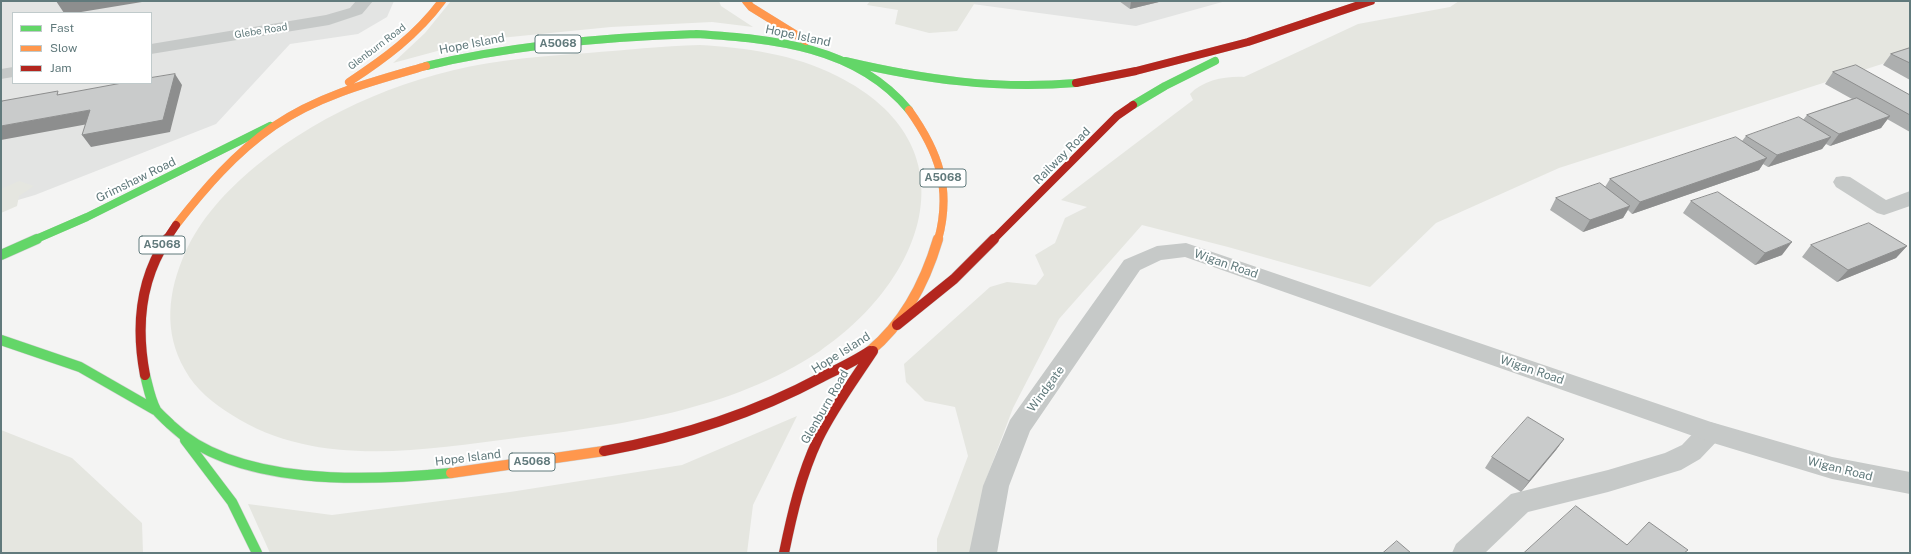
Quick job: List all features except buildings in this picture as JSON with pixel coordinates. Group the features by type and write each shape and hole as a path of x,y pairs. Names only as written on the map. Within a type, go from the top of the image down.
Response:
{"main road":[{"name":"Glenburn Road","path":"318,102 383,59 419,29 442,1"},
{"name":"A5068","path":"746,1 751,7 822,51"},
{"name":"Railway Road","path":"845,61 888,72 964,84 1000,86 1052,85 1095,79 1152,68 1267,36 1371,1"},
{"name":"Hope Island","path":"696,34 776,41 822,51 845,61 877,80 906,105 925,130 940,160 946,195 941,236 923,279 897,325 876,347 808,387 738,417 672,438 567,457 449,474 367,480 303,476 240,463 183,439 155,410 140,358 138,317 146,278 164,241 190,206 218,174 244,150 279,122 318,102 414,69 461,57 503,49 654,35 696,34"},
{"name":"Railway Road","path":"897,325 954,279 1117,116 1160,87 1267,36"},
{"name":"Grimshaw Road","path":"1,255 87,218 279,122"},
{"path":"1,340 80,367 155,410"},
{"name":"Glenburn Road","path":"784,553 793,508 812,452 834,410 876,347"},
{"name":"A5068","path":"183,439 232,502 256,548 257,553"}],"street":[{"name":"Glebe Road","path":"152,49 329,20 356,11 365,1"},
{"path":"1,74 12,72"},
{"path":"1844,182 1884,208 1910,198"},
{"name":"Wigan Road","path":"1157,253 1186,250 1710,432 1832,468 1910,483"},
{"name":"Windgate","path":"983,553 996,486 1019,428 1132,265 1157,253"},
{"path":"1466,553 1520,502 1608,481 1672,462 1691,452 1710,432"}],"shaded area":[{"path":"1,1 394,1 387,17 358,34 290,44 216,124 35,195 1,205"},
{"path":"451,1 719,1 721,6 753,27 712,22 611,27 500,38 452,47 393,63 425,33"},
{"path":"870,1 976,1 957,31 929,33 895,24 898,10 867,5"},
{"path":"950,1 1226,1 1136,26"},
{"path":"1459,1 1910,1 1910,55 1559,168 1436,223 1370,287 1228,247 1142,225 1059,319 1013,408 984,485 970,553 937,553 937,539 968,456 955,407 925,401 906,382 904,364 990,287 1007,282 1036,285 1044,275 1035,255 1055,243 1065,218 1087,207 1061,200 1193,100 1190,94 1201,85 1222,78 1244,77 1358,24 1450,7"},
{"path":"700,45 770,53 821,68 837,76 880,105 907,138 920,174 920,212 908,251 887,287 857,321 820,351 785,371 749,388 674,412 635,421 556,433 481,443 407,450 371,451 334,449 299,443 265,432 218,406 194,384 189,377 178,356 173,341 170,312 179,267 191,240 206,217 235,185 256,166 312,127 341,111 404,84 437,74 470,67 524,58"},
{"path":"19,181 34,186 19,196 17,206 1,213 1,189"},
{"path":"797,416 753,505 747,553 270,553 248,504 332,515 510,492 682,465"},
{"path":"1,430 72,458 142,523 143,553 1,553"}],"traffic: fast":[{"path":"696,34 742,37 786,43 829,55 850,64 871,76 896,96 909,110"},
{"path":"426,66 463,57 518,49 635,37 696,34"},
{"path":"845,61 930,79 988,85 1018,86 1076,83"},
{"path":"1133,105 1165,86 1215,61"},
{"path":"1,255 87,217 270,126"},
{"path":"1,340 80,367 155,410"},
{"path":"145,375 151,399 155,408 183,436 216,454 253,466 294,474 337,478 378,478 451,473"},
{"path":"185,440 232,502 257,553"}],"traffic: slow":[{"path":"349,82 400,46 433,14 442,1"},
{"path":"746,1 751,7 806,41"},
{"path":"176,225 228,164 275,125 324,99 375,81 426,66"},
{"path":"870,351 885,338 899,321 924,279 940,232 944,210 943,179 937,158 922,128 909,110"},
{"path":"451,473 604,451"}],"traffic: jam":[{"path":"1076,83 1136,71 1248,42 1371,1"},
{"path":"897,325 954,279 1117,116 1133,105"},
{"path":"145,375 139,335 143,297 148,278 156,260 176,225"},
{"path":"604,451 637,445 697,430 753,410 809,384 870,351"},
{"path":"784,553 798,495 818,439 844,394 873,351"}]}
